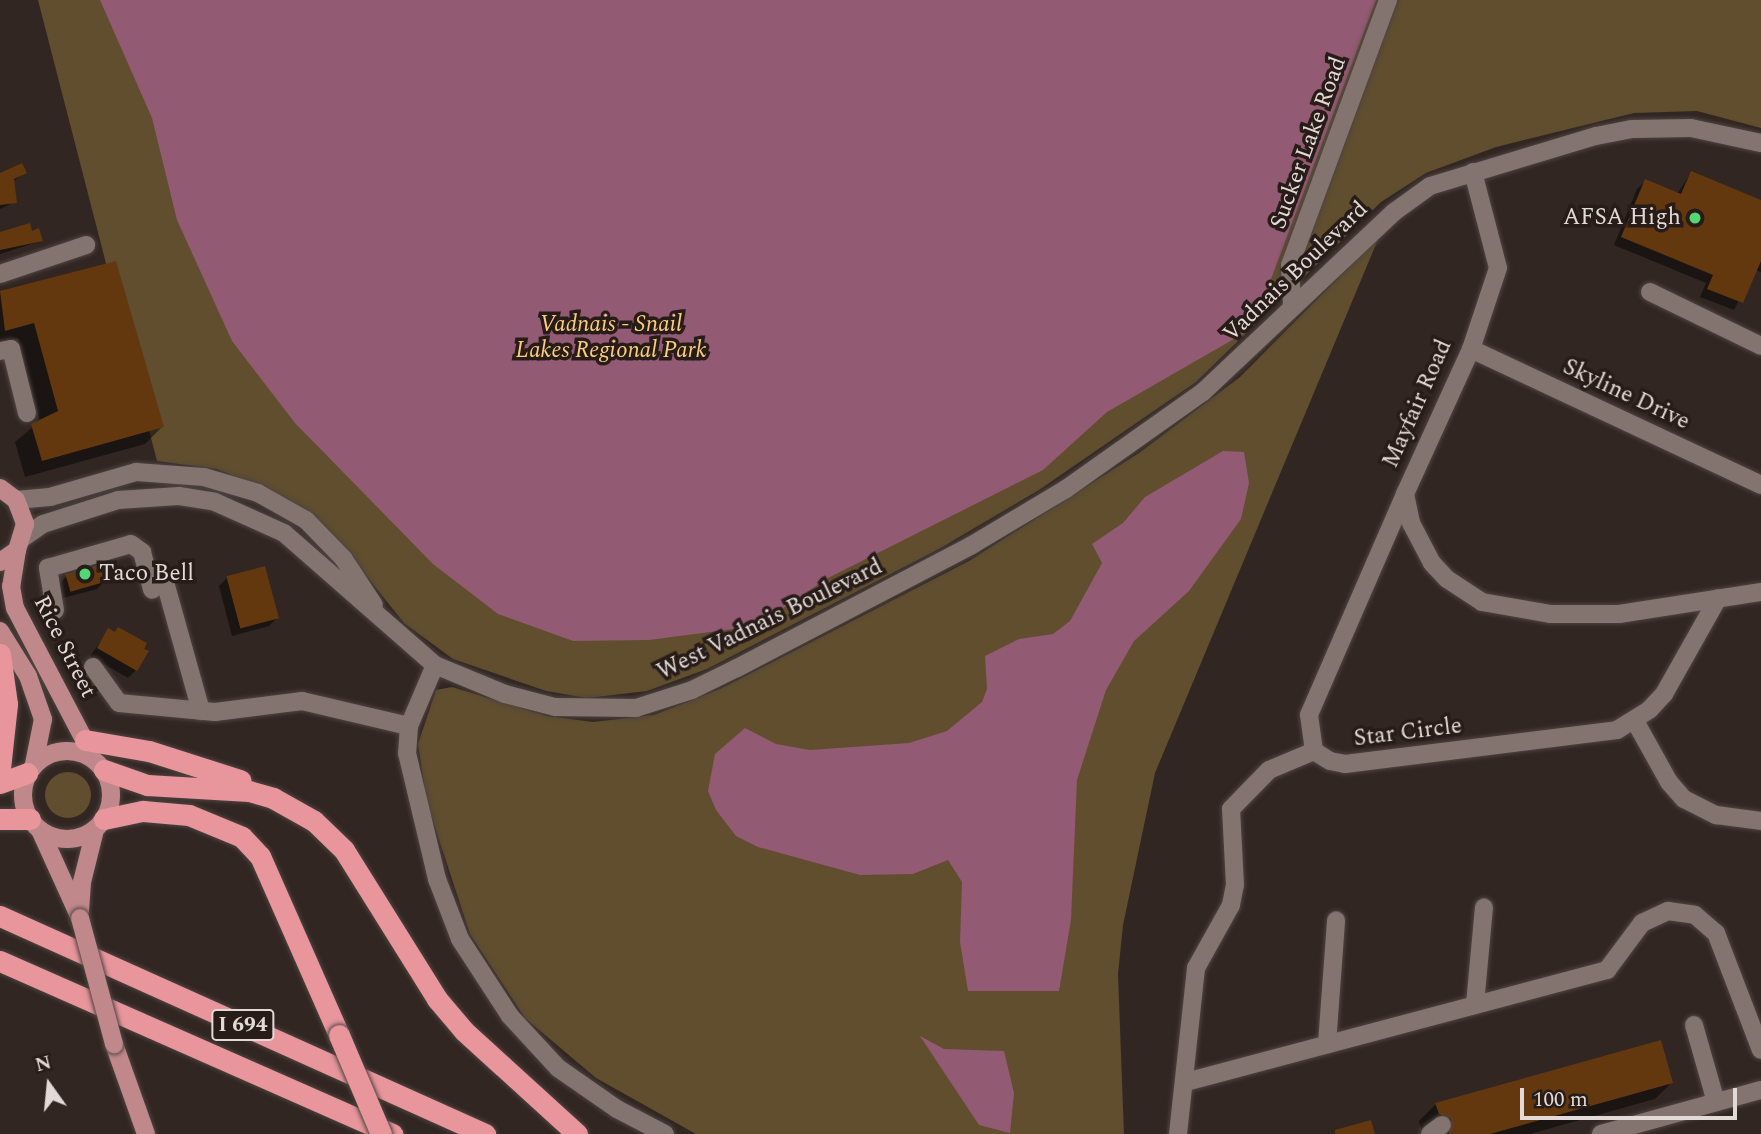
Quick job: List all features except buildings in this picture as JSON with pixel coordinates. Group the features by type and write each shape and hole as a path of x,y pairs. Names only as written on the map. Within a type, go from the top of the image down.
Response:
{"highway":[{"path":"0,654 6,704 0,768"},
{"path":"85,740 149,751 287,798 344,850 437,999 464,1031 578,1134"},
{"path":"99,765 147,785 249,791 314,821"},
{"path":"0,783 30,768"},
{"path":"99,824 143,811 189,815 242,837 265,866 381,1134"},
{"path":"0,819 35,825"},
{"name":"I 694","path":"0,916 485,1134"},
{"name":"I 694","path":"0,961 393,1134"}],"main road":[{"name":"Rice Street","path":"6,488 23,511 20,544 11,586 15,608 99,765"},
{"path":"0,562 20,544"},
{"name":"Rice Street","path":"0,631 28,676 43,719 30,768"},
{"path":"80,918 82,882 111,794 99,765 69,751 30,768 22,792 80,918 114,1044 146,1134"},
{"path":"35,825 67,839 99,824"}],"street":[{"name":"Sucker Lake Road","path":"1292,306 1290,265 1388,0"},
{"name":"Vadnais Boulevard","path":"910,579 1021,517 1144,436 1203,392 1292,306 1415,196 1451,177 1595,136 1632,130 1691,128 1761,143"},
{"name":"Mayfair Road","path":"1473,172 1498,268 1471,349 1405,494 1411,523 1432,563 1482,602 1586,616 1761,592"},
{"path":"0,274 86,245"},
{"path":"1650,292 1761,346"},
{"path":"0,351 10,349 27,413"},
{"name":"Skyline Drive","path":"1471,349 1761,485"},
{"name":"West Vadnais Boulevard","path":"6,488 50,497 101,479 144,471 176,471 258,493 306,520 344,558 383,620"},
{"path":"1178,1134 1186,1082 1196,968 1231,905 1235,885 1231,809 1269,770 1314,751 1309,715 1405,494"},
{"name":"West Vadnais Boulevard","path":"20,544 43,524 118,500 178,496 215,502 264,520 284,533 435,665 505,694 555,707 636,708 692,690 910,579"},
{"path":"55,610 48,568 131,544 142,552 158,586 201,711"},
{"name":"Star Circle","path":"1314,751 1345,764 1598,735 1635,721 1664,694 1718,598"},
{"path":"435,665 409,726 410,771 429,851 470,959 510,1016 558,1068 607,1103 665,1134"},
{"path":"93,667 119,703 201,711 302,701 409,726"},
{"path":"1635,721 1669,782 1684,799 1716,815 1761,821"},
{"path":"1475,1004 1484,907"},
{"path":"1186,1082 1607,970 1642,923 1654,915 1682,912 1707,922 1716,933 1761,1050"},
{"path":"1327,1044 1336,920"},
{"path":"1694,1024 1716,1102"},
{"path":"1601,1134 1761,1090"}],"green space":[{"name":"Vadnais - Snail Lakes Regional Park","path":"38,0 1761,0 1761,128 1697,111 1634,113 1496,147 1426,173 1381,202 1196,382 1039,490 939,549 707,669 647,691 587,698 546,691 453,659 404,623 336,538 288,499 217,469 157,461"},
{"path":"1379,237 1155,773 1123,925 1118,974 1124,1134 696,1134 596,1078 525,1018 470,934 427,803 418,744 436,690 452,687 547,716 593,722 654,715 720,689 969,561 1139,453 1240,377"},
{"path":"68,772 84,779 91,795 84,811 68,818 52,811 45,795 52,779"}],"shaded area":[{"name":"Vadnais - Snail Lakes Regional Park","path":"100,0 1376,0 1271,279 1246,332 1107,412 1043,470 828,578 756,626 649,640 573,641 498,614 433,564 295,423 232,341 177,220 152,118"},
{"path":"1223,451 1244,452 1249,483 1241,519 1189,591 1134,641 1106,690 1077,780 1071,920 1059,991 968,991 960,942 962,882 948,860 913,874 860,875 758,847 736,836 716,810 708,791 715,754 745,728 776,744 810,750 909,743 947,731 982,702 987,689 985,656 1019,639 1053,634 1070,621 1102,563 1092,544 1123,523 1145,497"},
{"path":"920,1036 944,1049 1004,1051 1014,1093 1010,1133 979,1125"}],"place":[{"name":"AFSA High","path":"1695,218"},
{"name":"Taco Bell","path":"85,574"}]}
